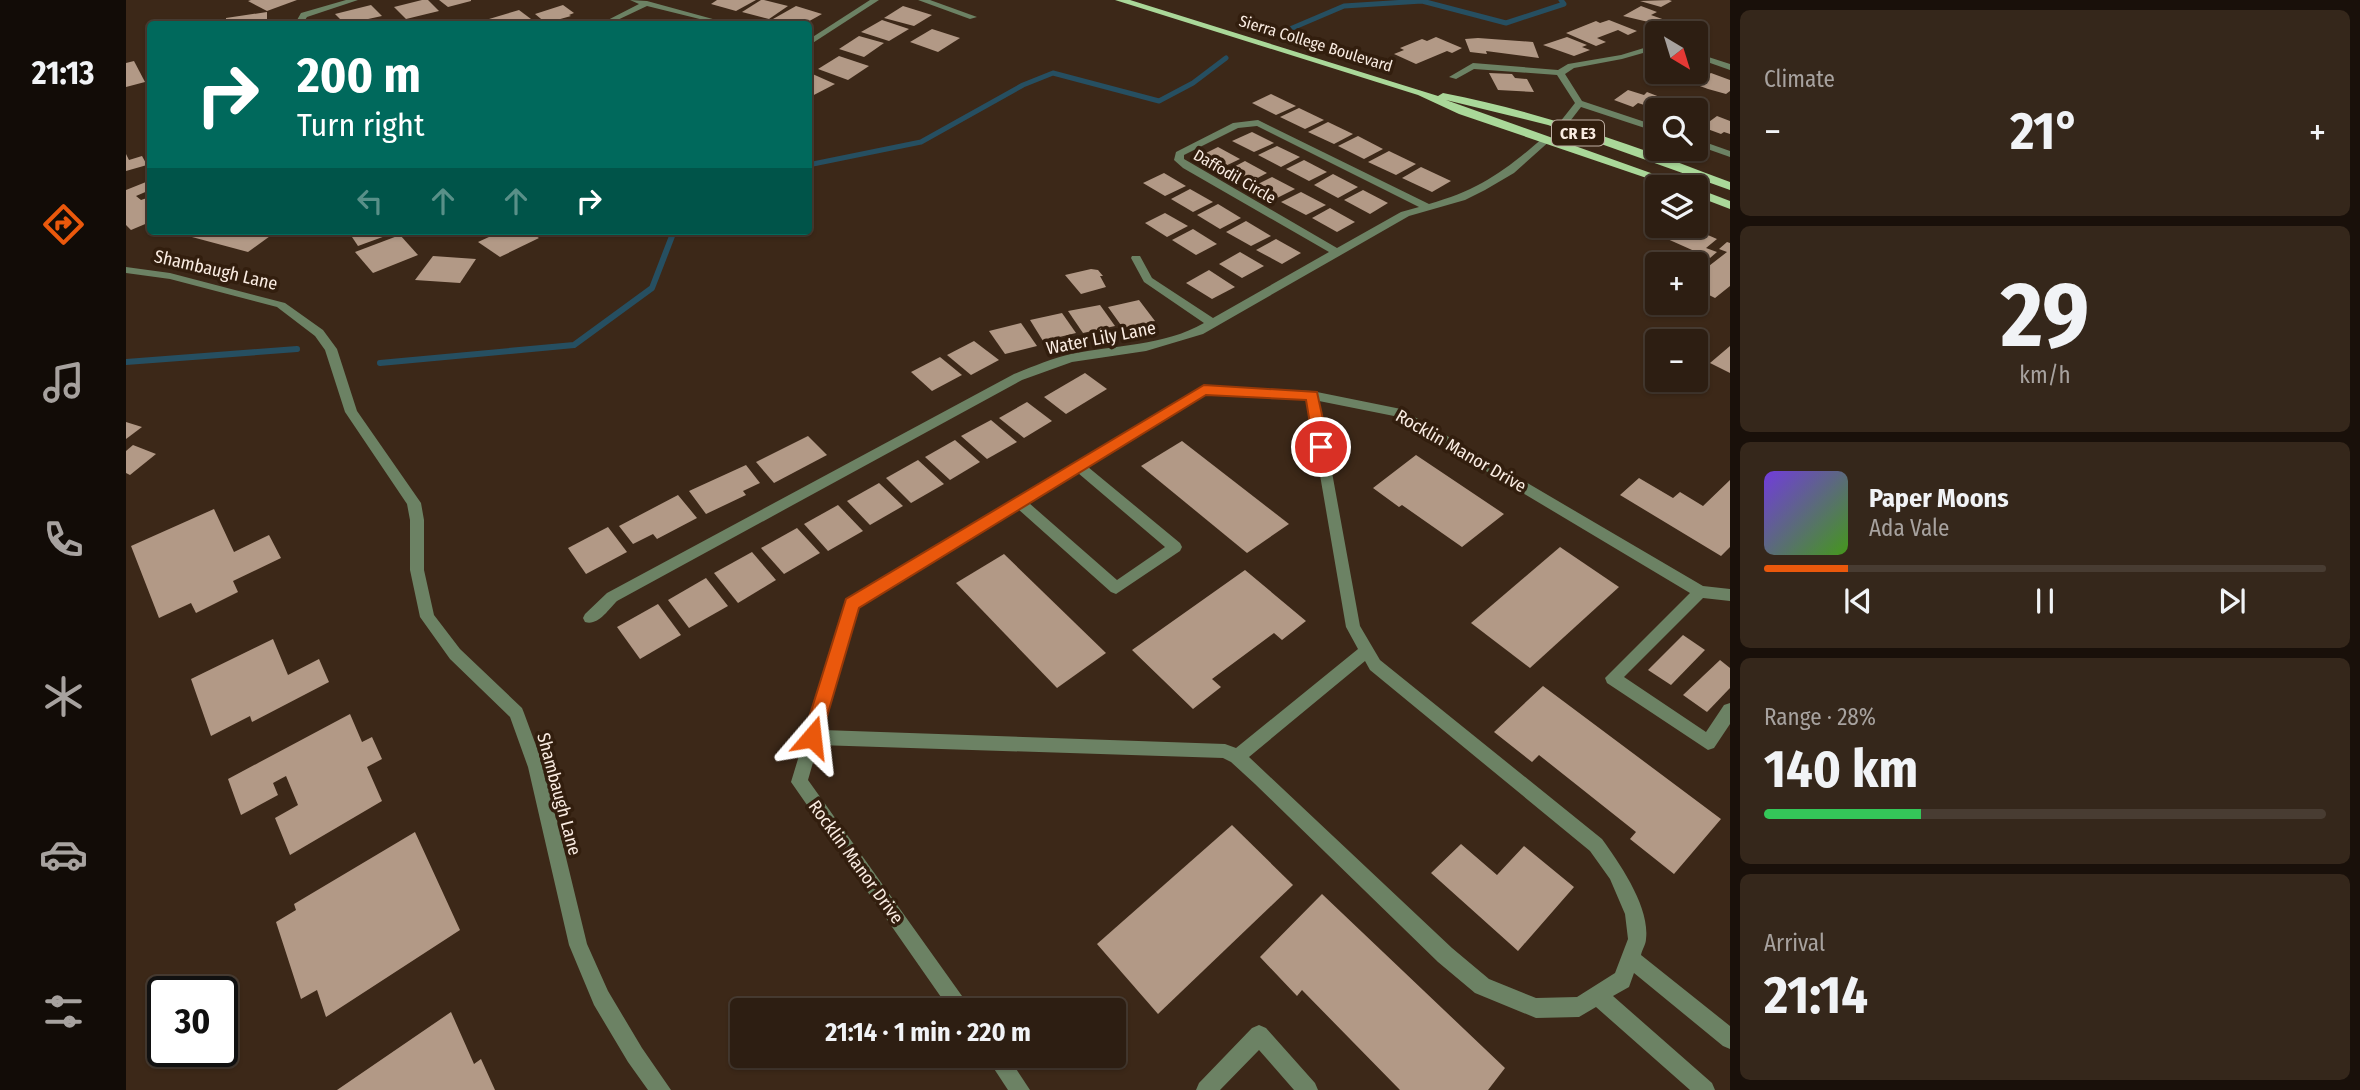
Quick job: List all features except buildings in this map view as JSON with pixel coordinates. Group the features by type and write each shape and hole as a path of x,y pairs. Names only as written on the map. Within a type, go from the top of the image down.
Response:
{"main road":[{"name":"Sierra College Boulevard","path":"1120,0 1422,93 1476,102 1561,127 1730,186"},
{"name":"Sierra College Boulevard","path":"1422,93 1463,112 1650,175"},
{"path":"1708,197 1730,205"}],"street":[{"path":"302,21 304,15 354,0"},
{"path":"634,0 716,21"},
{"path":"812,41 875,0"},
{"path":"922,0 973,17"},
{"path":"610,21 647,3"},
{"path":"1452,77 1473,66 1560,73 1572,66 1645,50"},
{"path":"1708,59 1730,67"},
{"path":"1560,73 1579,103 1645,125"},
{"path":"1561,127 1579,103"},
{"name":"Daffodil Circle","path":"1338,253 1185,166 1179,160 1178,154 1237,125 1258,123 1425,206"},
{"name":"Water Lily Lane","path":"590,618 612,597 1018,377 1070,358 1162,344 1213,324 1405,214 1425,206 1461,198 1482,188 1511,170 1547,139"},
{"path":"1708,146 1730,154"},
{"path":"1136,258 1148,280 1213,324"},
{"name":"Shambaugh Lane","path":"126,270 170,276 281,305 319,333 331,349 351,412 414,503 417,520 417,570 427,617 455,654 516,713 536,767 578,945 601,998 635,1055 662,1090"},
{"name":"Rocklin Manor Drive","path":"953,998 799,782 852,604 1204,390 1312,395 1397,412 1700,592 1730,595"},
{"path":"812,737 1225,751 1237,757 1445,955 1482,986 1536,1008 1579,1007 1622,980 1637,939 1634,914 1616,873 1596,845 1375,665 1365,652 1353,626 1312,395"},
{"path":"1019,502 1115,589 1175,547 1079,466"},
{"path":"1700,592 1613,678 1708,743 1730,710"},
{"path":"1237,757 1365,652"},
{"path":"1630,958 1730,1039"},
{"path":"1597,995 1706,1090"},
{"path":"1206,1090 1259,1035 1308,1090"},
{"path":"1004,1068 1020,1090"}],"waterway":[{"path":"1290,29 1344,6 1422,1 1506,23 1564,4 1561,0"},
{"path":"812,164 921,142 1023,85 1053,73 1159,101 1193,83 1226,58"},
{"path":"380,363 574,345 652,288 672,235"},
{"path":"126,362 297,349"}],"route":[{"path":"812,737 852,604 1204,390 1312,395 1321,447"}]}
